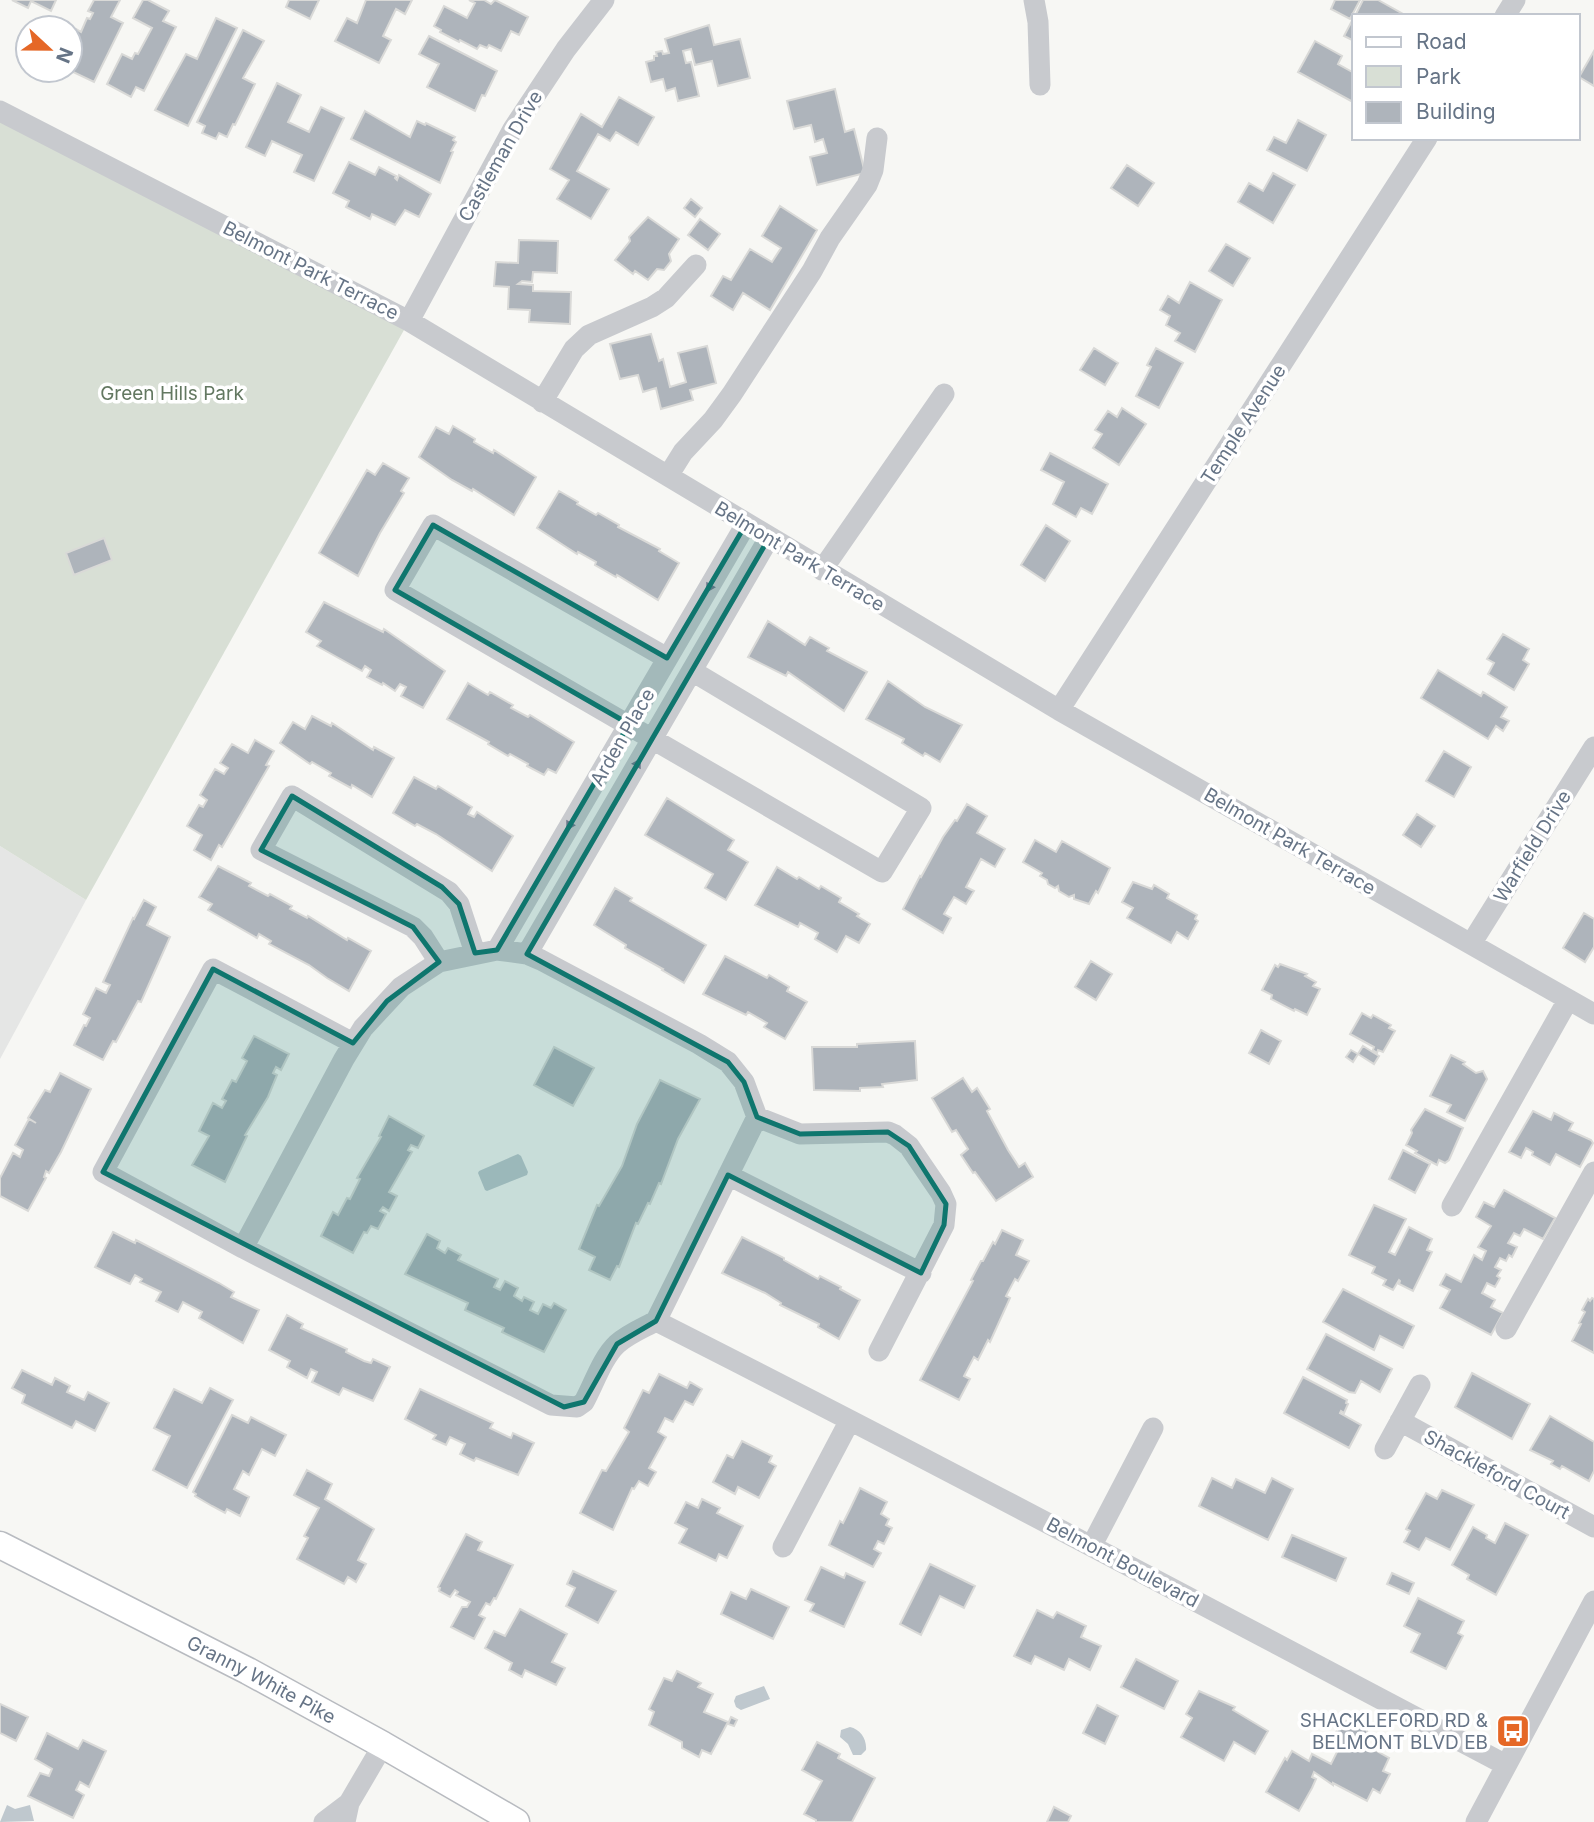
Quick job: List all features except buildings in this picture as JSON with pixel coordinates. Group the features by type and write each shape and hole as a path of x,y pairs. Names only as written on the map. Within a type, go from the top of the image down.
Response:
{"main road":[{"name":"Granny White Pike","path":"0,1545 198,1645 383,1745 516,1822"}],"street":[{"name":"Castleman Drive","path":"409,321 513,129 559,58 604,0"},
{"path":"1034,0 1038,22 1040,85"},
{"name":"Belmont Park Terrace","path":"0,111 409,321 1059,710 1594,1014"},
{"path":"668,476 683,452 727,401 812,271 830,238 867,185 873,170 877,138"},
{"name":"Temple Avenue","path":"1059,710 1426,140"},
{"path":"542,402 580,342 602,328 652,307 666,298 696,265"},
{"path":"822,570 944,394"},
{"name":"Arden Place","path":"497,950 746,524"},
{"path":"667,659 433,525 395,590 882,872 921,808 692,671"},
{"name":"Arden Place","path":"527,954 769,538"},
{"name":"Warfield Drive","path":"1471,944 1594,747"},
{"path":"439,962 413,927 261,850 292,796 449,892 459,904 475,953"},
{"path":"243,1248 353,1043 387,1001 411,980 439,962 497,950 527,954 699,1044 728,1062 744,1082 757,1117 656,1321 617,1344 584,1402 576,1407 564,1408 551,1405 243,1248 103,1172 214,969 353,1043"},
{"path":"1452,1206 1568,1000"},
{"path":"757,1117 800,1134 888,1132 902,1139 941,1193 946,1205 944,1225 879,1352"},
{"path":"1506,1329 1594,1172"},
{"path":"729,1175 921,1273"},
{"name":"Belmont Boulevard","path":"656,1321 849,1422 999,1496 1506,1765"},
{"path":"1385,1449 1420,1385"},
{"name":"Shackleford Court","path":"1400,1421 1594,1527"},
{"path":"783,1547 849,1422"},
{"path":"1092,1545 1153,1428"},
{"path":"1476,1822 1594,1601"},
{"path":"324,1822 347,1812 383,1745"}],"highlighted area":[{"path":"746,524 769,538 527,954 728,1062 744,1082 757,1117 800,1134 888,1132 909,1146 946,1204 944,1225 921,1273 728,1175 656,1321 617,1344 584,1402 564,1407 103,1172 213,969 353,1043 387,1001 439,962 413,927 261,850 292,796 442,887 459,904 475,953 497,950 629,724 395,590 433,525 667,658"}],"shaded area":[{"path":"0,846 86,900 0,1059"},
{"path":"518,1154 528,1172 527,1175 485,1190 479,1171"},
{"path":"764,1686 770,1699 741,1710 736,1707 736,1696"},
{"path":"850,1727 860,1732 864,1738 866,1750 861,1755 853,1755 848,1744 840,1737 841,1730"},
{"path":"7,1805 15,1809 30,1805 34,1821 0,1822"}],"green space":[{"name":"Green Hills Park","path":"0,111 409,321 86,900 0,846"}],"place":[{"name":"SHACKLEFORD RD & BELMONT BLVD EB","path":"1513,1731"}]}
